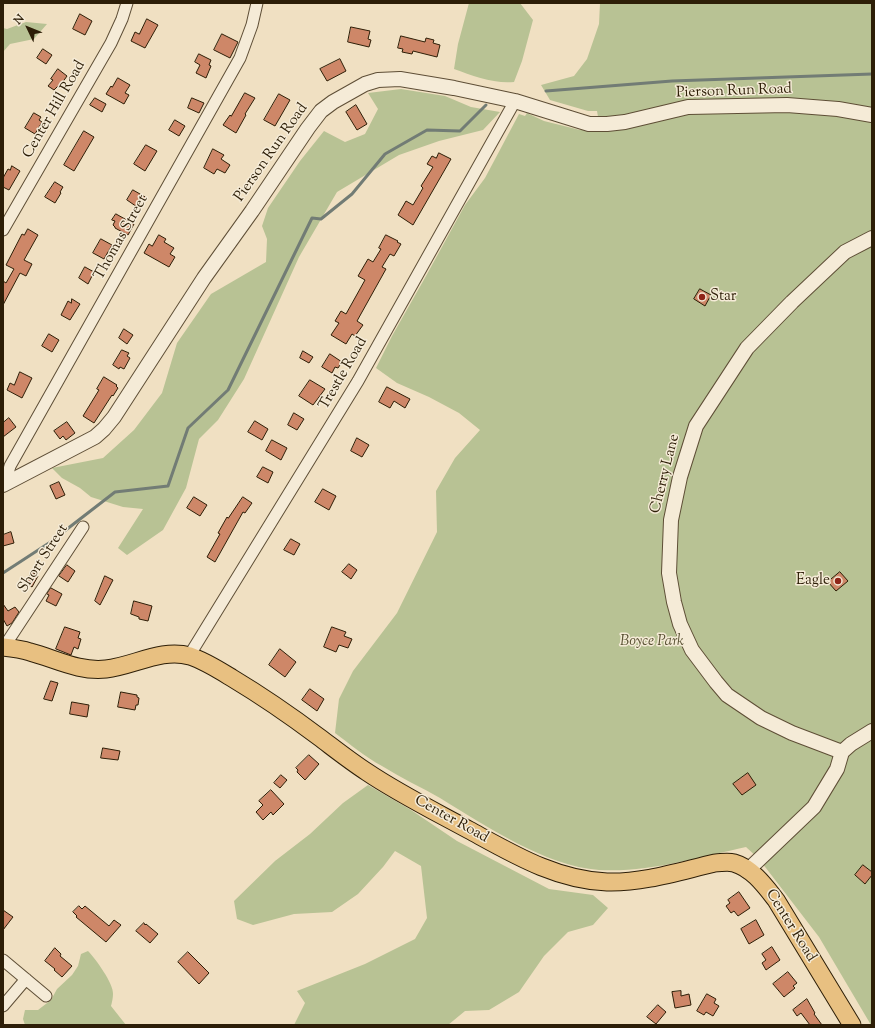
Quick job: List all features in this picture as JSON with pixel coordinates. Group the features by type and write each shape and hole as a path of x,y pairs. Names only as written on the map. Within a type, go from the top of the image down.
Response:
{"main road":[{"name":"Center Road","path":"4,647 29,651 69,665 86,669 106,669 156,655 172,654 189,656 211,665 302,724 368,773 432,810 521,858 549,871 588,880 608,882 642,880 726,862 734,863 747,870 761,881 776,900 852,1025"}],"street":[{"name":"Center Hill Road","path":"3,230 111,43 122,19 126,3"},
{"name":"Thomas Street","path":"4,484 10,466 240,58 252,25 257,3"},
{"name":"Pierson Run Road","path":"4,484 77,447 95,437 104,429 114,417 204,278 308,128 321,111 333,102 365,84 378,80 400,79 454,88 515,101 590,124 625,122 688,108 788,105 838,109 872,115"},
{"name":"Trestle Road","path":"189,656 358,381 515,101"},
{"name":"Cherry Lane","path":"842,752 792,733 767,721 738,703 727,695 692,650 680,624 669,574 671,520 680,477 696,426 747,348 792,302 845,252 872,238"},
{"name":"Short Street","path":"4,647 83,527"},
{"path":"747,870 814,807 837,769 842,752 851,744 872,731"},
{"path":"3,960 46,996"},
{"path":"3,1006 26,979"}],"green space":[{"path":"469,3 520,3 533,20 522,61 514,82 491,81 454,69 458,44"},
{"name":"Boyce Park","path":"600,3 872,3 872,1025 819,937 759,859 746,847 654,867 599,870 579,867 537,853 516,843 440,798 396,775 364,755 335,733 339,699 353,671 397,613 437,532 436,491 455,458 480,430 459,413 429,397 397,383 376,368 392,336 465,205 485,178 519,114 525,116 527,113 544,121 580,130 600,128 597,111 588,111 550,100 541,85 574,76 587,59 599,24"},
{"path":"26,22 47,24 34,39 10,44 3,52 3,28 7,29"},
{"path":"401,89 445,96 471,107 500,112 483,130 439,141 399,155 337,192 299,257 244,379 218,420 199,439 186,488 163,530 127,555 118,548 143,509 123,507 91,497 80,488 62,478 52,468 103,458 134,430 162,393 177,343 211,294 266,262 267,239 262,226 268,208 300,161 324,131 345,142 365,134 378,109 368,93"},
{"path":"368,785 411,810 457,841 549,889 593,895 608,908 593,925 568,932 544,956 519,992 489,1010 465,1011 448,1025 294,1025 305,1003 297,991 365,964 415,939 427,918 421,866 395,851 383,867 358,894 332,912 294,914 253,925 237,919 234,901 275,861 310,834 343,803"},
{"path":"88,951 99,965 110,984 113,994 111,1006 126,1025 25,1025 23,1019 25,1010 38,1010 51,1000 57,989 72,975 78,966 81,954"}],"building":[{"path":"80,14 92,21 85,35 73,29"},
{"path":"147,19 158,25 145,48 131,41 135,32 139,34"},
{"path":"351,27 370,31 368,39 371,40 369,47 348,42"},
{"path":"222,34 238,42 230,58 214,50"},
{"path":"401,36 425,42 426,38 434,40 433,43 440,45 437,57 413,51 412,54 402,52 403,49 398,48"},
{"path":"43,49 52,55 46,64 37,58"},
{"path":"199,54 211,60 209,65 211,66 206,78 196,73 200,65 195,62"},
{"path":"340,59 346,71 327,81 320,69"},
{"path":"58,69 67,76 60,86 59,85 54,90 48,86 53,80 51,79"},
{"path":"118,78 130,85 125,93 129,95 124,104 106,94"},
{"path":"245,93 255,98 236,133 223,125 230,115 231,116"},
{"path":"279,94 290,100 275,126 264,120"},
{"path":"95,98 106,104 102,112 90,105"},
{"path":"192,98 204,103 199,113 188,108"},
{"path":"356,105 367,124 357,130 346,112"},
{"path":"34,113 41,117 39,120 42,122 35,134 25,128"},
{"path":"175,120 185,126 179,136 169,130"},
{"path":"84,131 94,137 74,171 64,165"},
{"path":"146,145 157,151 145,171 134,164"},
{"path":"213,149 224,155 221,159 230,165 225,173 217,169 214,174 204,168"},
{"path":"439,153 451,159 413,225 398,215 406,201 413,205 423,188 421,186 433,167 427,164 432,156 436,158"},
{"path":"12,166 20,171 9,190 3,187 3,178 8,169 10,170"},
{"path":"55,182 63,187 55,203 45,197"},
{"path":"133,190 147,198 140,209 127,200"},
{"path":"116,214 134,224 128,235 115,228 113,225 115,221 112,220"},
{"path":"28,229 38,235 24,260 32,264 26,276 20,273 3,305 3,281 6,283 14,269 6,265 22,234 24,235"},
{"path":"159,235 166,239 164,242 174,248 170,254 175,257 169,267 144,253 149,244 152,246"},
{"path":"386,235 401,244 394,256 390,254 382,267 386,269 357,321 363,325 355,336 352,334 346,344 331,335 339,323 335,321 341,311 346,314 365,280 358,276 368,259 373,262 381,249 379,248"},
{"path":"101,239 112,245 104,259 93,253"},
{"path":"85,267 94,272 88,284 79,278"},
{"name":"Star","path":"700,289 711,295 705,306 694,299"},
{"path":"72,299 80,304 70,320 61,315 68,301 71,303"},
{"path":"124,329 133,335 127,344 119,338"},
{"path":"49,334 59,340 52,352 42,346"},
{"path":"122,350 129,353 127,356 130,358 124,369 120,367 119,369 113,365"},
{"path":"303,351 313,357 309,363 300,358"},
{"path":"330,354 342,362 338,368 335,367 332,373 322,367"},
{"path":"20,372 32,378 22,398 7,390 10,383 14,385"},
{"path":"104,377 117,385 116,386 118,388 94,423 83,416 99,390 97,389"},
{"path":"310,380 325,389 313,405 299,396"},
{"path":"387,387 410,399 405,408 394,401 390,408 379,402"},
{"path":"294,413 304,419 297,430 288,425"},
{"path":"9,418 16,427 3,437 3,423"},
{"path":"255,421 268,429 262,440 248,432"},
{"path":"67,422 75,433 66,440 63,436 60,439 54,431"},
{"path":"357,438 369,445 362,457 351,451"},
{"path":"272,440 287,448 281,460 266,451"},
{"path":"263,467 273,472 268,483 257,477"},
{"path":"59,482 65,495 56,499 50,486"},
{"path":"323,489 336,496 329,510 315,502"},
{"path":"194,497 207,505 200,516 187,508"},
{"path":"243,497 252,503 245,513 243,512 215,562 207,557 220,534 218,533 227,517 228,518"},
{"path":"11,532 14,543 3,546 3,535"},
{"path":"291,539 300,544 294,555 284,550"},
{"path":"349,564 357,570 351,579 342,572"},
{"path":"67,565 75,571 68,582 59,576"},
{"path":"32,572 38,576 32,587 26,583"},
{"name":"Eagle","path":"840,572 848,581 836,591 828,582"},
{"path":"105,576 113,580 100,605 95,601"},
{"path":"51,588 62,594 56,606 46,601 49,595 47,594"},
{"path":"134,601 152,606 148,621 139,619 139,617 131,614"},
{"path":"3,604 8,611 15,607 19,612 12,623 7,626 3,619"},
{"path":"65,627 80,632 78,638 81,639 78,649 74,647 71,655 56,649"},
{"path":"332,627 346,632 344,636 352,639 348,648 339,645 336,652 324,647"},
{"path":"280,649 296,662 285,677 269,665"},
{"path":"51,681 58,683 52,701 44,699"},
{"path":"310,689 324,699 317,711 302,700"},
{"path":"121,692 137,695 139,698 138,705 136,705 135,710 118,707"},
{"path":"72,702 89,705 87,717 70,714"},
{"path":"103,748 120,751 118,760 101,758"},
{"path":"309,755 319,764 305,780 297,772 298,770 296,768"},
{"path":"748,773 756,785 742,795 733,784"},
{"path":"281,775 287,780 280,788 274,783"},
{"path":"271,790 284,804 273,815 271,812 263,820 256,812 263,805 259,801"},
{"path":"863,865 872,872 872,875 865,884 855,875"},
{"path":"739,892 750,908 738,916 734,911 731,913 726,906 730,903 728,900"},
{"path":"79,906 82,909 85,906 109,926 114,920 121,925 106,942 76,917 77,916 73,912"},
{"path":"3,910 13,917 3,930"},
{"path":"756,920 764,935 749,944 741,929"},
{"path":"144,923 158,934 150,943 136,931"},
{"path":"772,947 780,960 766,970 762,963 766,960 762,954"},
{"path":"55,948 61,954 60,956 72,966 62,977 45,961"},
{"path":"188,952 209,973 199,984 178,962"},
{"path":"788,972 797,983 793,986 795,988 784,997 773,984"},
{"path":"681,991 681,996 689,994 691,1005 675,1008 672,992"},
{"path":"707,994 716,999 714,1003 719,1006 713,1016 706,1012 704,1015 697,1011"},
{"path":"807,999 815,1013 814,1014 822,1025 810,1025 801,1013 797,1016 793,1010"},
{"path":"658,1005 666,1012 656,1024 647,1017"}],"waterway":[{"path":"546,91 672,81 872,74"},
{"path":"3,573 49,543 115,492 168,486 188,428 228,390 312,218 321,219 352,194 385,154 427,130 460,131 486,105"}],"place":[{"name":"Star","path":"702,297"},
{"name":"Eagle","path":"838,581"}]}
